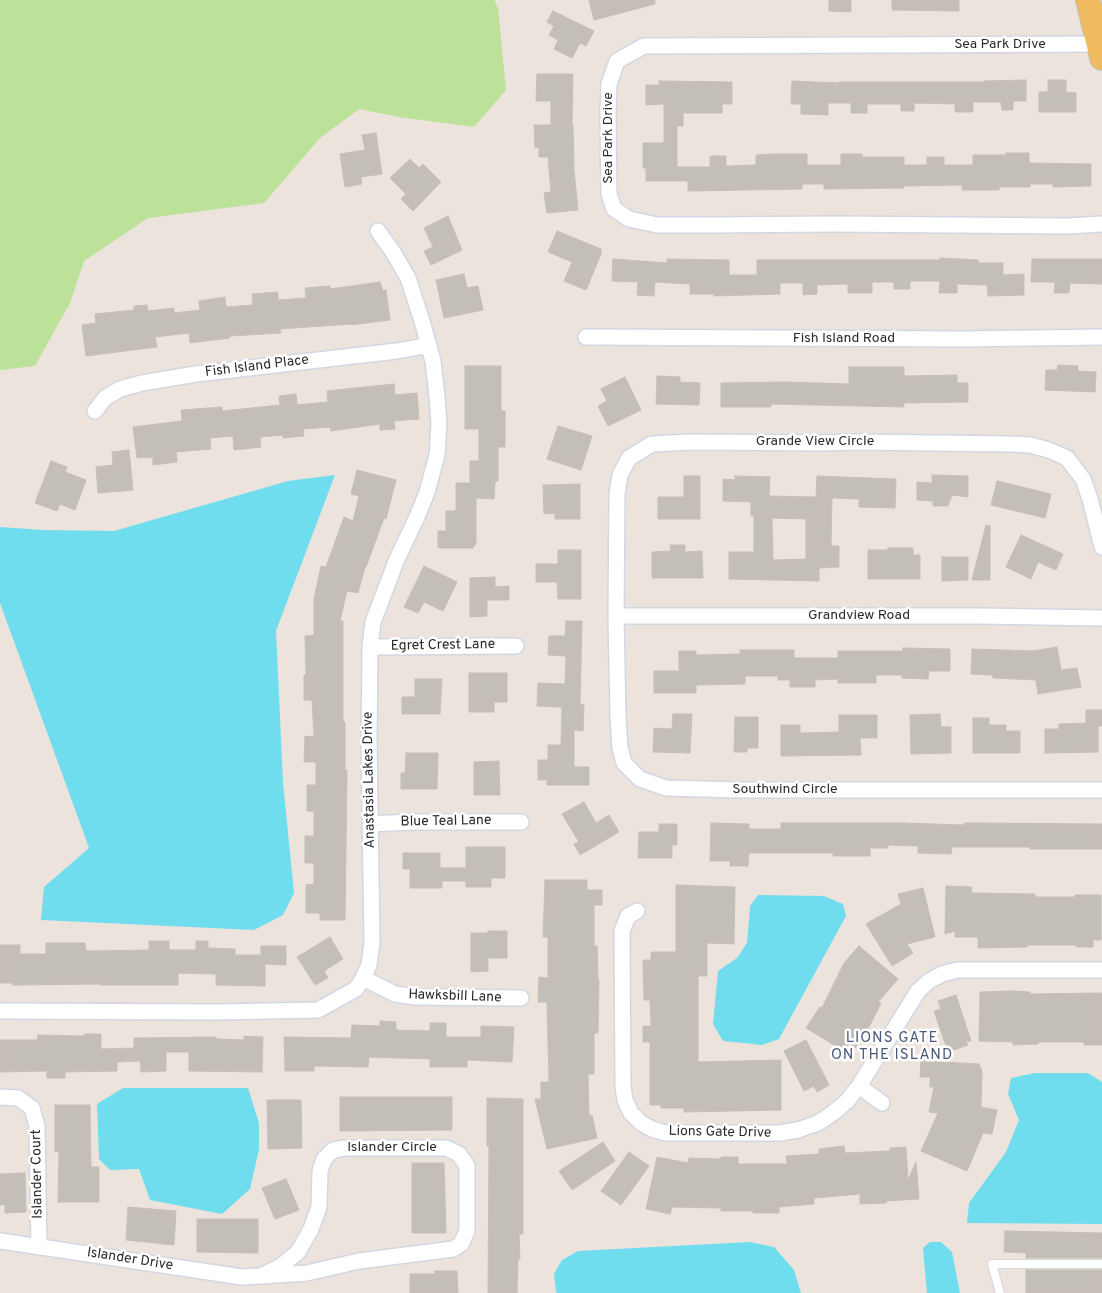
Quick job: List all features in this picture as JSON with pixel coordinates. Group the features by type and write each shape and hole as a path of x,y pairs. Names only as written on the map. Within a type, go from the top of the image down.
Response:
{"main road":[{"path":"1088,0 1101,49"}],"street":[{"name":"Sea Park Drive","path":"1101,49 644,46 617,61 609,84 609,194 614,209 629,219 657,225 1068,226 1102,224"},
{"name":"Anastasia Lakes Drive","path":"364,978 370,965 372,943 369,741 370,647 373,622 397,559 423,500 437,455 439,424 433,361 408,278 394,252 378,231"},
{"name":"Fish Island Road","path":"586,337 963,339 1102,337"},
{"name":"Fish Island Place","path":"94,411 105,398 120,389 142,383 196,374 397,351 429,345"},
{"name":"Grande View Circle","path":"616,616 617,494 620,475 629,458 652,444 690,442 857,442 1030,445 1050,450 1067,458 1083,478 1102,546"},
{"name":"Grandview Road","path":"616,616 1102,618"},
{"name":"Southwind Circle","path":"616,616 620,748 624,763 640,779 666,788 740,790 1102,790"},
{"name":"Egret Crest Lane","path":"370,647 516,646"},
{"name":"Blue Teal Lane","path":"370,824 521,822"},
{"name":"Lions Gate Drive","path":"637,910 628,916 622,931 623,1087 625,1100 631,1113 652,1130 665,1133 780,1133 798,1130 818,1123 833,1114 847,1101 859,1086 918,991 929,981 942,974 957,970 1102,970"},
{"name":"Hawksbill Lane","path":"364,978 395,994 415,997 521,998"},
{"path":"0,1011 218,1012 318,1010 356,989 364,978"},
{"path":"859,1086 882,1103"},
{"name":"Islander Court","path":"0,1097 18,1098 32,1108 37,1126 39,1246"},
{"name":"Islander Circle","path":"345,1148 446,1148 459,1154 467,1166 467,1232 461,1244 453,1249 359,1261 307,1273 261,1276 281,1266 298,1252 311,1230 319,1207 320,1171 324,1159 333,1150 345,1148"},
{"name":"Islander Drive","path":"0,1241 242,1277 261,1276"}],"lane":[{"path":"1000,1293 992,1264 1102,1264"}],"green space":[{"path":"0,0 494,0 498,8 506,90 474,127 399,117 359,109 320,138 264,203 148,218 84,261 70,303 35,366 0,370"}],"water":[{"path":"335,475 276,631 283,783 294,893 283,915 254,930 41,920 44,887 89,848 0,603 0,527 114,531 288,481"},
{"path":"758,895 824,896 843,904 846,916 779,1039 762,1045 723,1041 713,1024 718,971 737,958 747,943 750,906"},
{"path":"1035,1073 1088,1073 1102,1082 1102,1224 967,1223 969,1203 1006,1152 1019,1120 1008,1094 1011,1078"},
{"path":"123,1088 248,1088 259,1123 259,1149 250,1189 222,1214 150,1200 139,1169 110,1170 99,1159 97,1104"},
{"path":"750,1242 774,1247 794,1270 801,1293 557,1293 556,1291 554,1274 562,1260 578,1251"},
{"path":"930,1242 941,1242 952,1252 960,1293 927,1293 923,1248"}],"building":[{"path":"589,0 655,0 655,4 594,20"},
{"path":"829,0 851,0 851,12 829,11"},
{"path":"892,0 959,0 959,11 892,10"},
{"path":"553,11 594,31 586,46 580,43 572,58 554,49 558,40 549,35 554,26 547,22"},
{"path":"537,74 573,74 572,125 578,210 547,213 544,193 551,192 548,157 539,157 539,147 535,148 534,125 551,125 551,101 536,101"},
{"path":"1026,80 1026,101 1013,101 1013,110 1002,110 1001,102 973,102 973,112 955,112 955,104 914,103 914,111 901,111 901,104 867,104 867,113 851,113 851,103 828,103 828,115 801,114 801,104 791,104 792,81 839,83"},
{"path":"1048,80 1066,80 1066,92 1076,93 1076,112 1039,112 1039,92 1048,92"},
{"path":"659,81 732,82 732,104 722,104 722,113 683,113 683,126 677,126 677,167 710,167 710,156 726,156 726,166 756,165 756,155 774,154 807,154 807,165 841,165 841,154 862,154 862,157 904,157 904,165 927,165 927,157 944,157 944,165 973,165 973,155 1029,153 1029,163 1091,164 1091,186 1053,187 1053,184 1030,184 1030,187 999,187 999,190 962,190 962,185 824,189 824,184 802,184 802,189 688,191 688,181 646,181 646,168 643,168 643,143 664,143 664,104 646,105 646,85 659,85"},
{"path":"376,133 382,174 361,177 362,184 345,187 340,154 365,150 362,135"},
{"path":"410,159 419,168 423,164 441,182 413,211 401,199 406,194 390,178"},
{"path":"448,216 462,250 431,265 424,251 433,247 424,228"},
{"path":"557,231 601,249 601,254 586,290 564,281 572,262 548,252"},
{"path":"940,258 978,260 978,263 1003,263 1003,275 1024,274 1024,295 988,296 987,285 957,284 957,293 939,293 940,281 910,281 910,289 894,289 894,282 872,282 872,293 848,293 848,284 817,285 817,294 803,295 803,283 780,283 780,294 714,296 714,294 690,294 690,284 655,282 654,296 637,295 638,282 612,281 613,259 667,263 667,259 729,260 729,275 757,275 757,260 940,260"},
{"path":"1032,259 1102,259 1102,284 1070,283 1069,293 1054,293 1055,282 1031,282"},
{"path":"464,274 467,288 478,286 483,310 444,318 436,280"},
{"path":"380,282 383,291 386,290 390,320 351,325 280,329 281,333 230,336 230,338 190,343 189,333 155,337 157,347 86,356 82,325 96,323 95,314 134,310 134,306 147,305 148,311 174,308 174,313 200,310 199,301 225,297 226,307 253,305 252,294 278,292 278,300 306,298 305,288 330,286 330,289"},
{"path":"1058,365 1078,366 1078,371 1096,372 1095,392 1045,390 1046,370 1057,370"},
{"path":"465,366 501,366 501,411 505,411 505,447 498,447 498,481 495,482 494,499 476,498 476,543 473,548 438,548 438,531 446,531 446,511 456,511 456,483 470,483 470,461 479,461 479,429 465,429"},
{"path":"849,367 904,367 904,376 957,375 957,383 968,383 968,402 904,403 904,407 771,404 771,407 721,407 721,383 849,384"},
{"path":"657,376 680,377 680,382 700,383 699,405 656,404"},
{"path":"625,377 641,410 608,426 598,406 607,401 601,389"},
{"path":"394,384 395,395 417,393 419,419 394,421 395,429 380,430 380,424 331,431 330,427 303,429 304,436 283,438 283,435 260,437 261,447 234,450 233,436 210,438 211,449 176,452 177,462 153,465 153,457 137,458 133,427 182,421 181,410 222,407 222,411 280,405 279,396 296,394 297,405 328,402 327,391"},
{"path":"558,426 592,436 581,470 547,459"},
{"path":"129,450 133,490 98,493 96,467 113,465 112,452"},
{"path":"51,461 67,467 65,472 86,480 75,510 60,504 57,511 35,503"},
{"path":"357,470 396,480 386,519 384,518 365,567 358,593 347,591 340,621 343,621 343,722 345,722 345,770 347,770 345,920 320,920 320,913 306,913 306,885 314,884 314,863 305,863 305,836 314,836 314,811 307,811 307,785 316,785 316,762 304,762 305,736 314,737 312,700 304,700 304,675 306,675 305,636 314,635 314,599 321,566 326,567 344,517 353,521 359,496 351,494"},
{"path":"932,475 968,476 968,497 952,495 948,506 933,506 933,501 917,500 917,482 932,483"},
{"path":"684,476 700,476 700,519 658,519 658,497 684,497"},
{"path":"735,476 770,477 769,496 816,497 817,476 896,479 895,508 859,507 859,499 832,498 831,546 839,546 839,567 819,568 819,581 729,579 729,552 754,552 754,516 751,516 751,502 723,501 723,479 735,480","holes":["772,518 806,519 806,559 773,560"]},
{"path":"997,481 1051,494 1045,518 991,505"},
{"path":"580,484 580,519 555,519 555,513 544,514 543,485"},
{"path":"986,525 990,526 990,580 972,580"},
{"path":"1021,535 1063,554 1056,570 1038,562 1031,579 1006,567"},
{"path":"670,545 685,545 685,552 702,551 703,578 652,578 652,552 671,551"},
{"path":"888,548 913,548 913,555 920,555 920,579 868,579 868,550 888,550"},
{"path":"558,550 581,550 581,599 558,599 557,582 536,582 536,564 558,564"},
{"path":"942,557 968,557 968,580 942,581"},
{"path":"424,566 457,582 443,611 424,602 418,613 404,607"},
{"path":"495,577 495,587 509,586 509,600 487,600 487,616 470,617 470,578"},
{"path":"566,621 582,621 580,704 584,705 583,731 574,730 574,767 589,767 589,785 547,785 547,780 538,780 538,760 548,760 548,745 561,745 562,707 537,706 538,683 565,684 566,656 548,655 549,636 565,636"},
{"path":"1057,647 1061,670 1077,668 1081,687 1038,694 1036,680 993,678 993,675 971,674 972,649 1033,651"},
{"path":"903,648 950,649 950,671 929,671 928,679 902,678 902,675 876,675 876,683 838,683 838,679 815,680 815,687 790,687 790,680 778,680 778,676 745,676 745,684 696,685 696,693 654,693 654,671 679,671 679,651 696,651 696,655 740,654 740,650 794,650 794,658 838,658 838,651 903,651"},
{"path":"469,673 507,673 507,702 494,702 494,712 469,712"},
{"path":"415,679 442,679 440,714 402,714 402,697 415,697"},
{"path":"1086,710 1102,710 1102,726 1098,726 1098,752 1045,753 1045,729 1059,729 1059,724 1086,723"},
{"path":"673,714 692,714 690,753 653,752 654,728 672,729"},
{"path":"940,714 941,727 951,727 951,753 911,754 910,715"},
{"path":"839,715 877,715 877,738 860,738 861,755 781,756 781,725 800,725 800,733 839,732"},
{"path":"735,717 758,717 758,748 747,748 747,752 734,752"},
{"path":"973,718 989,718 989,725 1006,725 1006,731 1020,731 1020,753 973,753"},
{"path":"406,753 438,753 437,789 401,789 401,773 405,773"},
{"path":"499,761 500,795 474,795 474,762"},
{"path":"584,802 596,823 609,815 619,832 580,855 574,844 579,842 562,814"},
{"path":"711,823 749,824 749,829 781,829 781,823 1102,824 1102,849 952,847 951,854 918,853 918,846 888,845 888,848 870,848 870,856 833,856 833,853 749,853 748,866 730,866 730,861 710,861"},
{"path":"659,824 677,824 677,845 672,845 672,858 638,858 639,832 659,832"},
{"path":"466,847 505,847 505,878 491,878 491,887 466,887 466,881 442,881 442,888 410,888 410,869 403,869 403,853 440,853 440,868 466,868"},
{"path":"545,880 587,880 587,890 602,890 602,905 594,905 594,946 597,946 599,980 598,1033 594,1033 594,1074 588,1074 589,1116 592,1115 597,1138 547,1149 535,1099 541,1099 541,1082 549,1082 547,1002 538,1002 539,977 548,978 548,937 543,937"},
{"path":"676,885 735,887 734,944 707,943 707,976 698,976 698,1062 781,1060 781,1110 684,1112 684,1108 661,1108 661,1105 650,1105 650,1042 643,1042 643,1026 651,1026 650,1000 644,1000 643,960 651,960 651,952 676,952"},
{"path":"946,886 972,887 971,893 1035,894 1035,897 1101,895 1101,940 1093,940 1093,947 1027,945 1027,947 978,948 978,937 955,937 955,931 945,934"},
{"path":"923,888 935,937 907,944 913,953 892,966 866,924 901,904 898,894"},
{"path":"488,931 507,931 507,958 488,958 488,971 471,972 471,933 488,933"},
{"path":"330,937 343,959 324,971 328,978 315,985 297,957"},
{"path":"149,941 169,941 169,950 196,950 196,941 208,941 208,948 235,949 235,955 261,955 261,946 286,946 286,965 265,964 265,986 216,985 216,974 178,973 178,985 13,985 13,983 0,983 0,945 20,945 20,954 46,954 46,943 85,943 86,951 149,950"},
{"path":"859,946 898,979 878,1002 881,1003 855,1048 849,1044 844,1051 806,1028 820,1007 822,1008 844,963"},
{"path":"980,992 1030,992 1030,994 1102,993 1102,1045 1084,1045 1084,1042 1038,1042 1038,1044 1013,1045 1013,1042 979,1041"},
{"path":"956,995 971,1041 966,1041 968,1045 948,1052 934,1011 941,1009 938,1001"},
{"path":"380,1021 396,1022 396,1030 430,1031 430,1023 446,1023 446,1037 481,1037 481,1026 514,1027 512,1062 467,1060 467,1067 430,1067 430,1059 369,1057 368,1067 314,1066 314,1071 285,1071 284,1037 351,1038 352,1025 380,1026"},
{"path":"85,1034 101,1034 101,1049 134,1048 134,1038 216,1037 216,1039 244,1040 244,1036 263,1037 262,1072 189,1071 189,1052 166,1052 166,1071 141,1072 140,1061 117,1062 117,1071 65,1072 65,1078 47,1078 47,1071 0,1072 0,1040 37,1040 38,1035 85,1036"},
{"path":"806,1040 829,1085 817,1092 814,1086 804,1091 784,1051"},
{"path":"921,1061 979,1064 982,1072 981,1107 997,1110 992,1134 983,1133 967,1171 921,1151 938,1113 929,1112 934,1087 930,1087 930,1077 920,1077"},
{"path":"340,1097 452,1097 452,1130 340,1131"},
{"path":"487,1098 523,1099 523,1234 519,1234 520,1259 518,1259 517,1293 488,1293 489,1146 487,1146"},
{"path":"267,1100 301,1100 302,1148 268,1149"},
{"path":"55,1105 90,1105 91,1167 99,1167 99,1202 58,1202 59,1152 55,1152"},
{"path":"603,1142 615,1161 572,1190 559,1171"},
{"path":"844,1146 845,1153 890,1151 890,1148 906,1147 908,1180 916,1162 919,1199 860,1204 860,1194 814,1198 814,1204 779,1207 779,1213 721,1211 721,1208 672,1207 670,1214 646,1209 657,1157 688,1163 689,1158 721,1159 721,1157 738,1157 738,1164 787,1164 786,1156 819,1154 819,1149"},
{"path":"629,1152 649,1166 621,1205 601,1191"},
{"path":"412,1163 444,1163 446,1233 412,1233"},
{"path":"25,1173 26,1212 5,1213 5,1204 0,1205 0,1174"},
{"path":"286,1179 299,1210 275,1219 262,1188"},
{"path":"128,1207 176,1211 174,1245 126,1240"},
{"path":"197,1219 258,1219 258,1253 197,1252"},
{"path":"1005,1231 1102,1233 1102,1258 1026,1258 1026,1253 1004,1252"},
{"path":"1026,1270 1102,1270 1102,1293 1026,1293"},
{"path":"435,1271 457,1271 458,1293 410,1293 410,1274 435,1274"}],"district":[{"name":"LIONS GATE ON THE ISLAND","path":"892,1048"}]}
